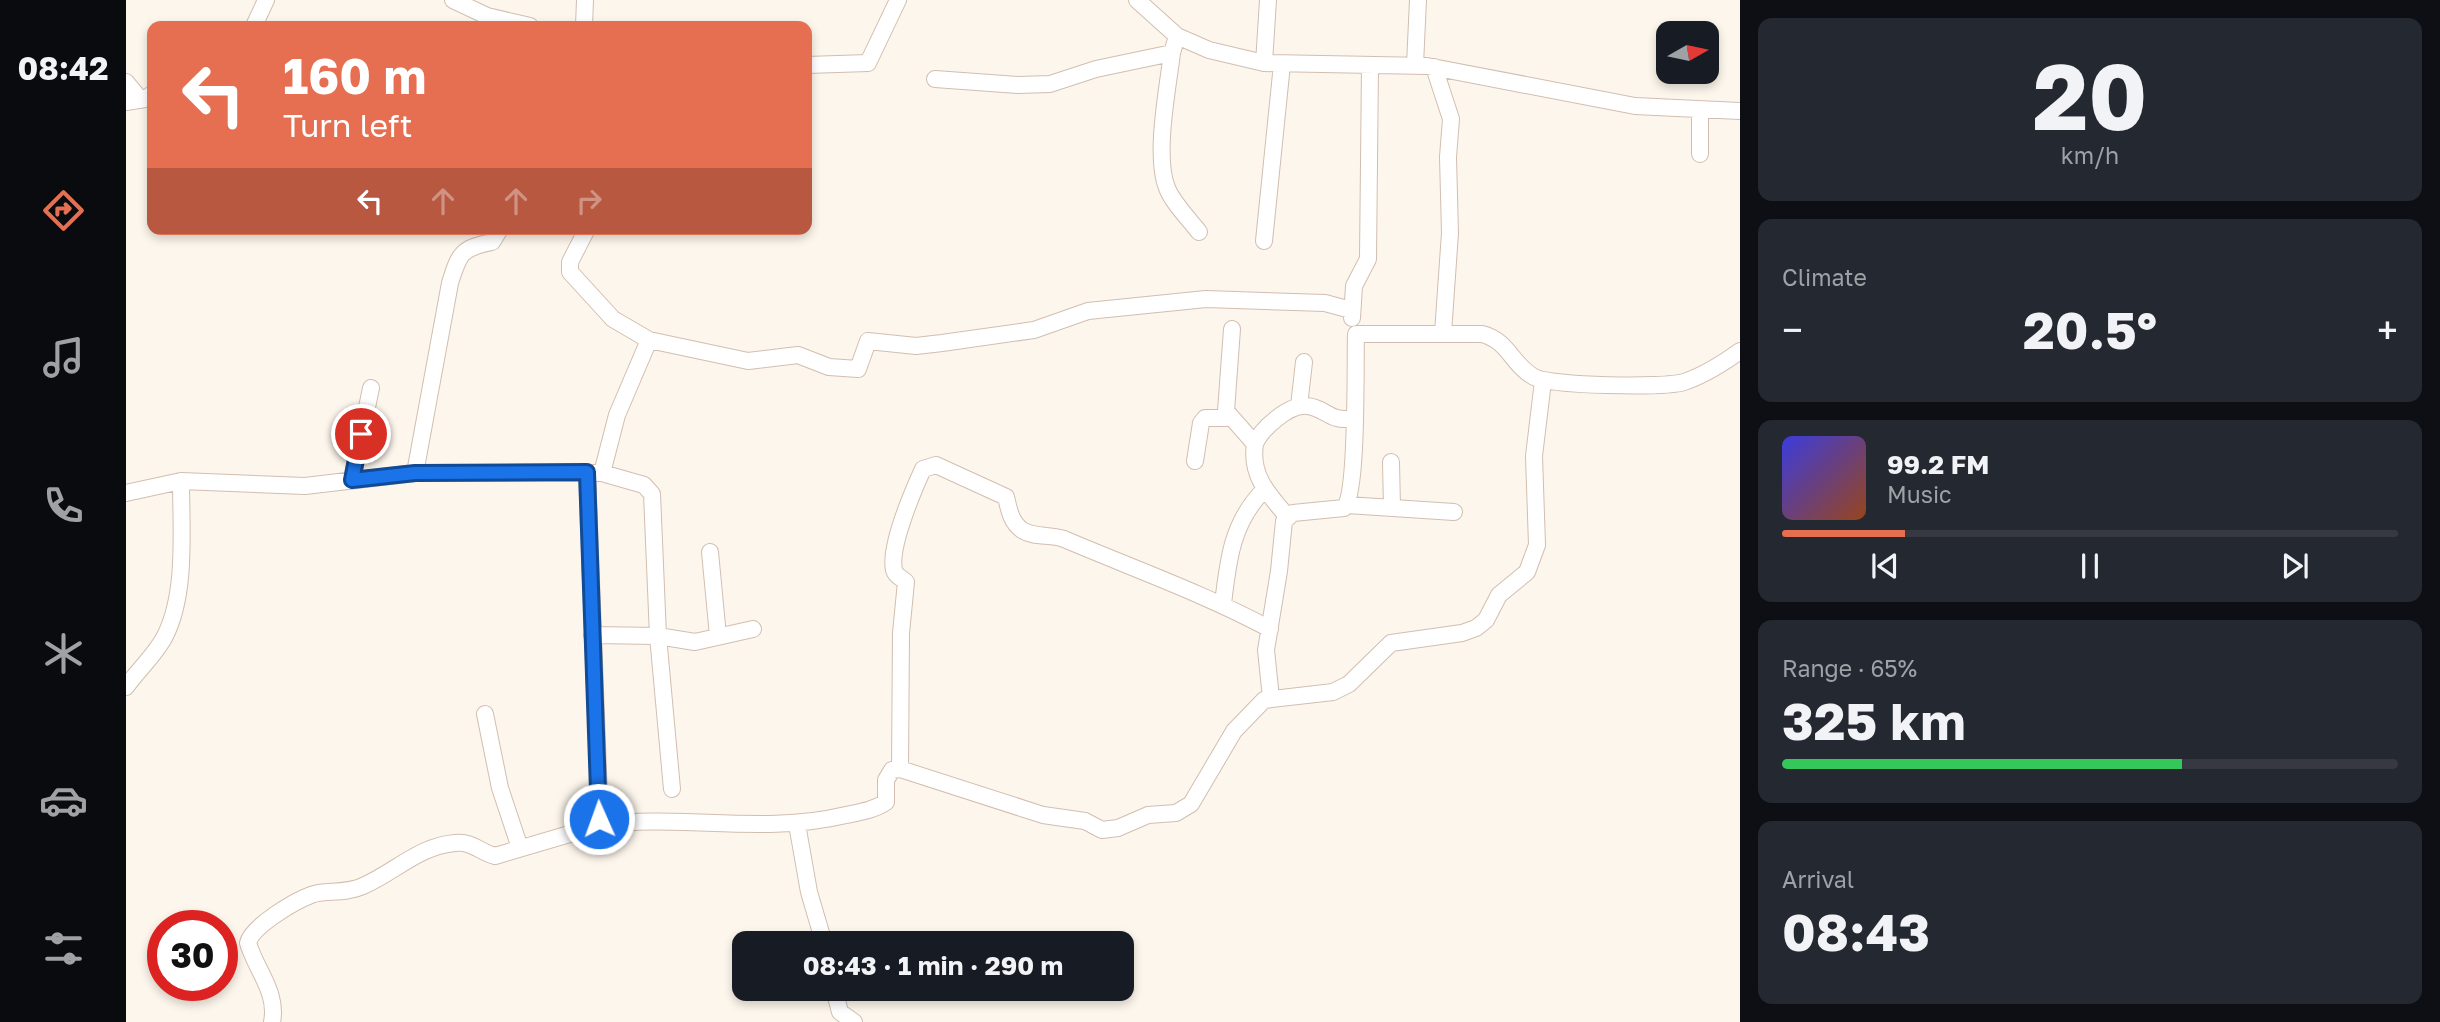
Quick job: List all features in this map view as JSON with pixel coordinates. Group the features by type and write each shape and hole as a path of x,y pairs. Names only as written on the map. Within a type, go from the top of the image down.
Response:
{"street":[{"path":"256,21 266,0"},
{"path":"453,0 487,16 508,21"},
{"path":"584,21 585,0"},
{"path":"812,65 868,63 898,0"},
{"path":"1137,0 1177,36 1209,50 1264,63 1415,65 1635,106 1740,111"},
{"path":"1264,63 1268,0"},
{"path":"1415,65 1418,0"},
{"path":"1177,36 1172,53 1164,118 1164,175 1172,196 1199,232"},
{"path":"935,79 1018,85 1050,84 1096,69 1172,53"},
{"path":"1264,241 1282,64"},
{"path":"1347,505 1353,466 1356,334 1350,310 1354,286 1368,259 1370,66"},
{"path":"1434,67 1451,119 1448,157 1450,233 1443,333"},
{"path":"126,82 140,99"},
{"path":"1699,110 1700,154"},
{"path":"415,473 450,283 457,259 465,249 492,242 496,235"},
{"path":"584,235 570,262 570,272 613,319 649,340 748,361 798,355 829,367 858,369 868,341 916,346 942,344 1034,330 1088,312 1123,306 1219,299 1325,303 1350,310"},
{"path":"1232,329 1225,401 1231,418 1255,444"},
{"path":"1356,334 1443,333 1495,338 1532,376 1543,381 1665,386 1700,376 1740,351"},
{"path":"600,825 593,635 595,473 649,340"},
{"path":"1299,406 1304,362"},
{"path":"272,1022 274,1008 269,986 248,943 256,930 272,917 312,894 343,894 363,887 423,850 465,842 495,856 600,825 797,824 881,805 886,802 886,780 889,773 900,769 1043,815 1075,819 1110,830 1148,815 1176,813 1191,804 1234,731 1258,705 1271,698 1333,692 1349,684 1391,643 1462,633 1476,628 1486,620 1499,595 1527,572 1537,545 1534,456 1543,381"},
{"path":"352,480 371,388"},
{"path":"1287,516 1264,490 1255,470 1255,444 1261,431 1299,406 1311,407 1331,418 1354,418"},
{"path":"1195,461 1201,423 1209,418 1231,418"},
{"path":"1391,462 1392,508"},
{"path":"900,769 901,633 906,582 896,575 894,566 902,520 923,468 928,466 936,466 1006,497 1012,519 1024,531 1057,537 1223,604 1270,629"},
{"path":"126,493 165,482 305,486 415,473 595,473 644,485 652,494 658,636 672,789"},
{"path":"126,688 165,636 171,617 182,559 181,481"},
{"path":"1223,604 1235,530 1248,507 1264,490"},
{"path":"1287,516 1338,509 1347,505 1454,512"},
{"path":"1271,698 1265,662 1284,521 1287,516"},
{"path":"710,552 718,636"},
{"path":"593,635 658,636 687,642 753,629"},
{"path":"485,714 500,788 520,848"},
{"path":"797,824 809,892 820,931"},
{"path":"837,1001 840,1012 854,1022"}],"route":[{"path":"361,434 352,480 415,473 484,475 587,472 599,819"}]}
